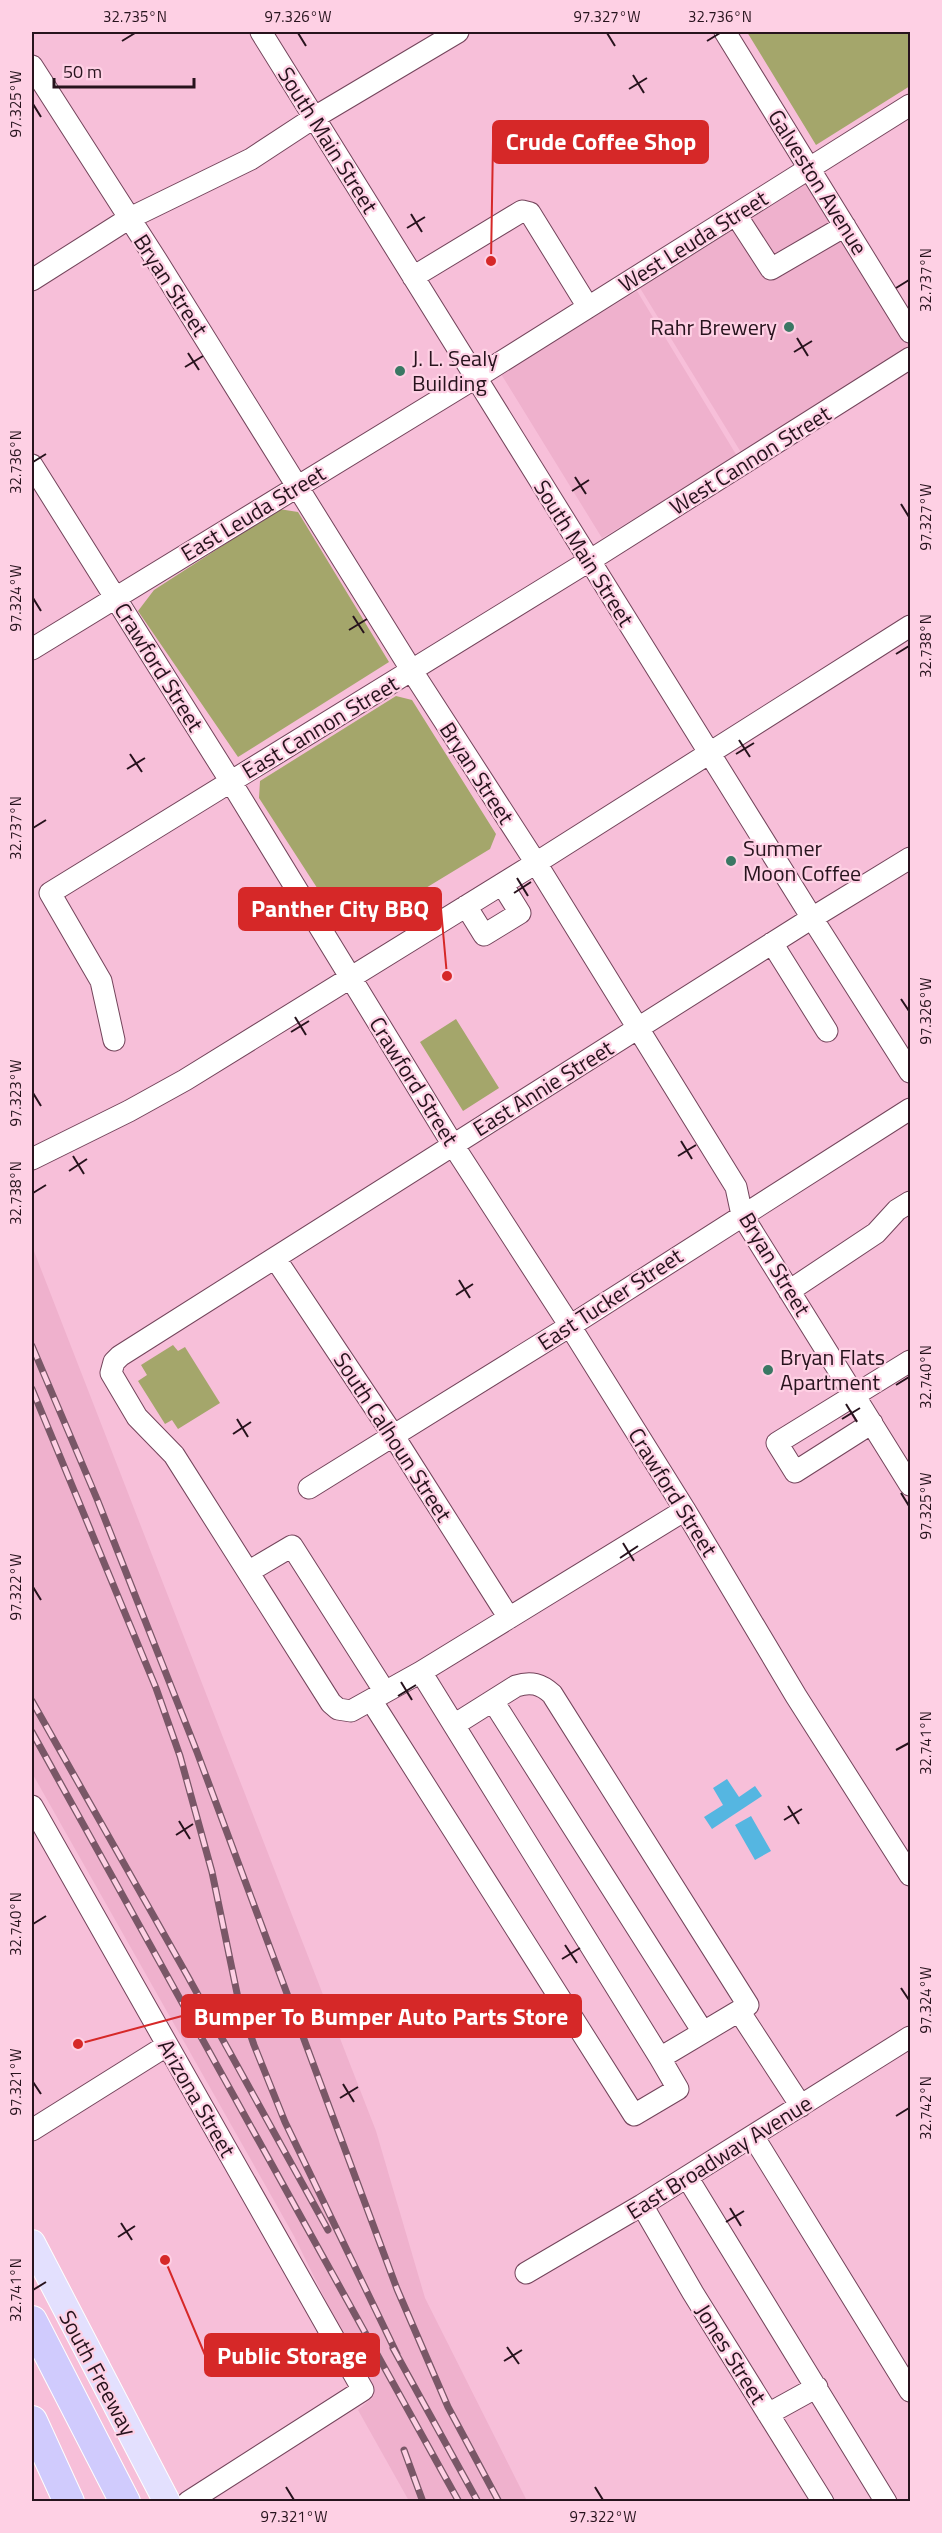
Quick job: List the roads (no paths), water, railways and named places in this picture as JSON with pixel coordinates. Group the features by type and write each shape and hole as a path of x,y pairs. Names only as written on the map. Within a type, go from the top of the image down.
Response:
{"highway":[{"path":"32,2321 125,2502"},
{"path":"32,2421 69,2502"}],"main road":[{"name":"South Freeway","path":"32,2243 167,2502"}],"street":[{"name":"South Main Street","path":"261,32 910,1072"},
{"path":"32,280 128,219 251,159 315,117 458,32"},
{"name":"Galveston Avenue","path":"725,32 910,332"},
{"name":"Bryan Street","path":"32,66 639,1028 736,1187 742,1215 910,1485"},
{"name":"West Leuda Street","path":"475,378 910,105"},
{"path":"413,277 522,211 530,213 588,307"},
{"path":"736,214 771,269 845,226"},
{"name":"West Cannon Street","path":"589,561 658,528 910,358"},
{"name":"East Leuda Street","path":"32,649 475,378"},
{"name":"Crawford Street","path":"32,465 231,782 453,1145 685,1510 796,1696 910,1875"},
{"name":"East Cannon Street","path":"114,1040 100,981 50,893 589,561"},
{"path":"38,1156 185,1080 536,863 910,626"},
{"name":"East Annie Street","path":"248,1572 174,1455 137,1417 111,1374 114,1362 120,1356 772,943 910,858"},
{"path":"466,906 484,935 520,912 502,884"},
{"path":"772,943 828,1031"},
{"name":"East Tucker Street","path":"309,1488 570,1326 910,1109"},
{"path":"789,1291 876,1233 897,1210 910,1202"},
{"name":"South Calhoun Street","path":"275,1258 393,1435 509,1618"},
{"path":"872,1424 795,1472 777,1443 910,1361"},
{"path":"421,1672 678,2089 634,2115 378,1696 292,1545 248,1572 331,1703 338,1709 351,1711 378,1696 421,1672 685,1510"},
{"path":"454,1725 525,1683 543,1686 552,1694 747,2005 660,2058"},
{"path":"493,1701 703,2032"},
{"name":"Arizona Street","path":"32,1806 363,2390 214,2494"},
{"path":"739,2011 801,2106"},
{"name":"East Broadway Avenue","path":"526,2273 642,2205 801,2106 908,2044"},
{"path":"32,2130 166,2046"},
{"path":"753,2136 910,2391"},
{"path":"687,2177 886,2502"},
{"name":"Jones Street","path":"642,2205 693,2293 823,2502"},
{"path":"768,2414 817,2387"},
{"path":"188,2502 214,2494"}],"water":[{"path":"727,1779 739,1797 755,1786 762,1796 712,1829 704,1817 723,1805 713,1788"},
{"path":"751,1816 771,1851 755,1860 735,1825"}],"railway":[{"path":"32,1346 97,1499 197,1752 397,2289 448,2407 499,2502"},
{"path":"32,1389 156,1688 180,1756 212,1872 238,1998 254,2045 285,2122 397,2354"},
{"path":"32,1701 328,2230"},
{"path":"32,1732 459,2502"},
{"path":"393,2348 478,2502"},
{"path":"404,2450 423,2502"}],"place":[{"name":"Crude Coffee Shop","path":"491,261"},
{"name":"Rahr Brewery","path":"789,327"},
{"name":"J. L. Sealy Building","path":"400,371"},
{"name":"Summer Moon Coffee","path":"731,861"},
{"name":"Panther City BBQ","path":"447,976"},
{"name":"Bryan Flats Apartment","path":"768,1370"},
{"name":"Bumper To Bumper Auto Parts Store","path":"78,2044"},
{"name":"Public Storage","path":"165,2260"}]}
